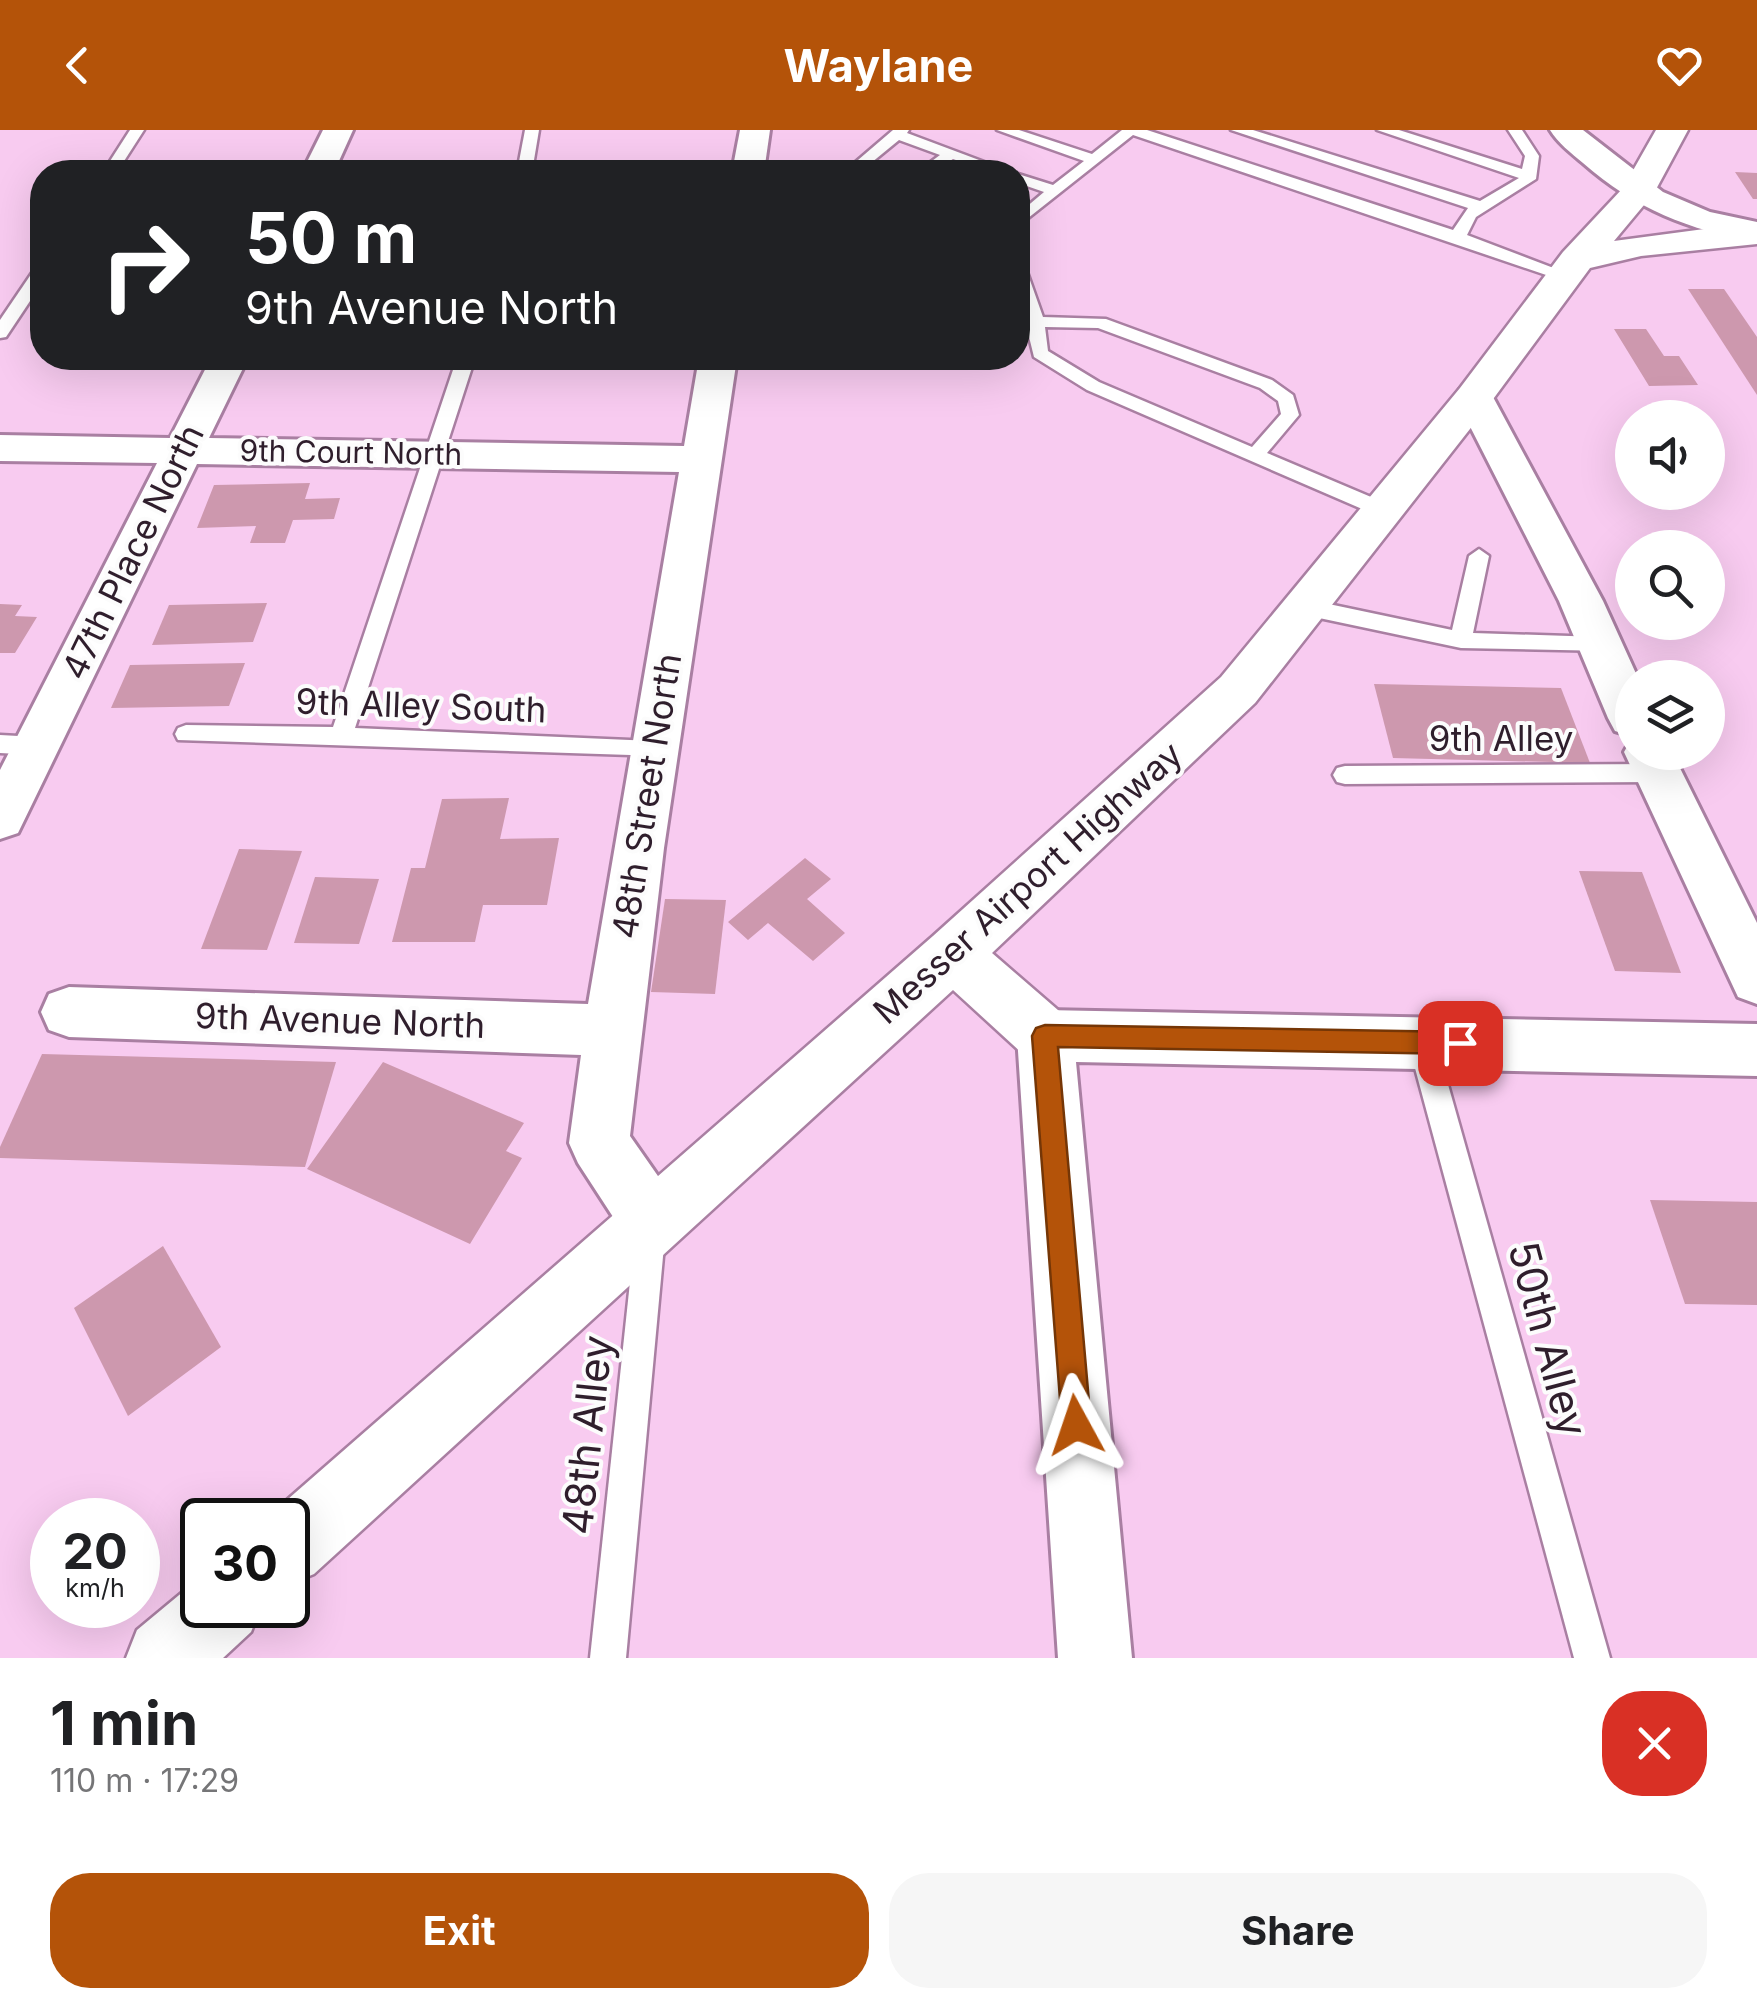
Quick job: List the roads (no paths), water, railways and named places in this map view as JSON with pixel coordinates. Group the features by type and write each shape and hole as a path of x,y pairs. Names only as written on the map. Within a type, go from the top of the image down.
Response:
{"main road":[{"name":"Messer Airport Highway","path":"310,1528 953,954 1238,690 1474,397 1570,268 1637,193 1672,130"},
{"path":"1570,268 1641,245 1757,232"},
{"path":"953,954 1045,1036"},
{"path":"165,1658 198,1628"}],"street":[{"path":"324,160 338,130"},
{"path":"750,160 755,130"},
{"path":"1565,130 1637,193 1668,210 1757,232"},
{"name":"47th Place North","path":"0,819 19,745 184,450 223,370"},
{"name":"48th Street North","path":"652,1222 599,1143 611,1030 653,750 716,370"},
{"path":"1474,397 1615,679"},
{"name":"9th Court North","path":"0,448 702,459"},
{"path":"1656,770 1757,980"},
{"name":"9th Avenue North","path":"69,1012 611,1030"},
{"path":"1095,1658 1045,1036 1757,1050"}],"lane":[{"path":"118,160 137,130"},
{"path":"526,160 532,130"},
{"path":"1004,130 1026,159"},
{"path":"1026,159 1060,130"},
{"path":"1030,211 1131,130 1458,237 1570,268"},
{"path":"1238,130 1482,207"},
{"path":"1384,130 1529,176"},
{"path":"1458,237 1469,214 1529,176 1532,156 1512,131"},
{"path":"867,160 899,132 975,160"},
{"path":"933,160 943,146"},
{"path":"1026,159 1094,159"},
{"path":"1030,164 1054,191"},
{"path":"0,332 30,288"},
{"path":"1030,306 1040,353 1080,378 1383,510"},
{"path":"1035,322 1100,324 1266,384 1288,400 1290,416 1254,456"},
{"path":"340,736 462,370"},
{"path":"1462,640 1478,556"},
{"path":"1305,607 1462,640 1600,645"},
{"name":"9th Alley South","path":"186,734 340,736 653,750"},
{"name":"9th Alley","path":"1345,776 1615,765"},
{"name":"50th Alley","path":"1422,1042 1592,1658"},
{"name":"48th Alley","path":"608,1658 652,1222"}]}
